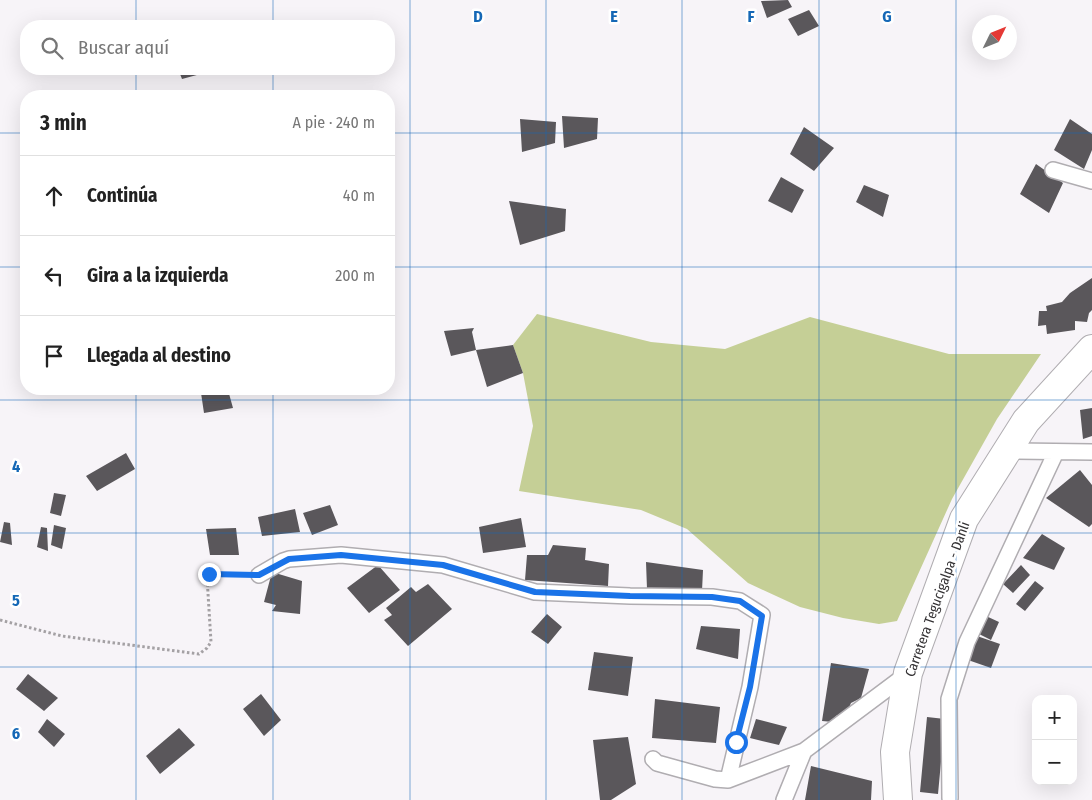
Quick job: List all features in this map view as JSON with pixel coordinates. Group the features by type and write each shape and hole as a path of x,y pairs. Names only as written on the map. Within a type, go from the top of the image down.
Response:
{"highway":[{"name":"Carretera Tegucigalpa - Danli","path":"898,800 895,752 908,673 964,519 1026,421 1092,349"}],"street":[{"path":"1053,170 1092,181"},
{"path":"1007,452 1092,452"},
{"path":"950,798 949,699 967,642 1056,452"},
{"path":"259,575 289,559 341,555 443,565 535,592 712,597 740,601 762,616 750,687 728,780"},
{"path":"653,759 657,763 715,779 728,780 804,751 908,673"},
{"path":"784,800 804,751"}],"path":[{"path":"0,620 62,636 199,654 211,642 209,574 259,575"}],"green space":[{"path":"537,314 651,342 725,349 810,317 949,354 1041,354 997,419 952,499 897,621 879,624 843,618 800,607 748,583 687,529 641,510 519,491 533,426 523,373 513,345"}],"building":[{"path":"788,0 792,7 767,18 761,1"},
{"path":"809,10 819,26 798,36 788,19"},
{"path":"180,75 197,75 182,79"},
{"path":"562,116 598,118 597,139 564,148"},
{"path":"520,119 556,122 555,143 522,152"},
{"path":"1070,119 1092,134 1092,150 1084,169 1054,150"},
{"path":"804,127 834,148 814,171 790,154"},
{"path":"1036,164 1063,183 1049,213 1020,194"},
{"path":"781,177 804,190 792,213 768,201"},
{"path":"864,185 889,195 883,217 856,202"},
{"path":"509,201 566,209 565,231 520,245"},
{"path":"1092,278 1092,310 1089,313 1087,322 1075,321 1075,330 1047,334 1046,325 1038,326 1039,311 1047,311 1046,306 1062,302 1070,293"},
{"path":"474,328 472,332 476,350 451,356 444,331"},
{"path":"513,345 523,373 487,387 476,350"},
{"path":"201,395 229,395 233,408 204,413"},
{"path":"1092,408 1092,436 1083,439 1080,410"},
{"path":"126,453 135,469 97,491 86,476"},
{"path":"1080,470 1092,485 1092,524 1089,527 1046,498"},
{"path":"54,493 66,495 61,516 50,513"},
{"path":"330,505 338,525 312,535 303,513"},
{"path":"295,509 300,532 262,536 258,517"},
{"path":"521,518 526,547 483,553 479,527"},
{"path":"4,522 10,523 12,545 0,542"},
{"path":"54,525 66,528 62,549 51,545"},
{"path":"41,527 47,528 48,551 37,547"},
{"path":"236,528 239,555 210,555 206,529"},
{"path":"1042,534 1065,548 1054,570 1023,558"},
{"path":"553,545 586,548 585,560 609,564 608,586 525,580 527,555 548,555"},
{"path":"646,562 703,570 702,591 647,589"},
{"path":"378,565 400,590 369,613 347,588"},
{"path":"1021,565 1030,575 1013,593 1003,584"},
{"path":"272,572 302,581 300,614 272,611 276,605 264,602"},
{"path":"1035,581 1044,588 1025,611 1016,604"},
{"path":"428,584 452,609 408,646 384,620 392,615 386,608 411,587 416,592"},
{"path":"547,614 562,627 548,644 531,632"},
{"path":"986,616 999,622 991,640 977,633"},
{"path":"701,626 740,629 738,659 696,649"},
{"path":"977,636 1000,644 991,668 968,660"},
{"path":"594,652 633,657 628,696 588,690"},
{"path":"831,663 869,669 861,698 851,703 848,710 836,716 833,722 822,721"},
{"path":"28,674 58,698 44,711 16,689"},
{"path":"261,694 281,720 264,736 243,709"},
{"path":"655,699 720,707 716,743 652,738"},
{"path":"927,717 945,719 938,794 920,792"},
{"path":"47,719 65,734 54,747 38,732"},
{"path":"756,719 787,727 779,745 750,738"},
{"path":"179,728 195,745 160,774 146,756"},
{"path":"628,737 636,784 611,800 600,800 593,740"},
{"path":"811,766 872,781 871,800 805,800"}],"route":[{"path":"209,574 259,575 289,559 341,555 443,565 535,592 712,597 740,601 762,616 750,687 736,742"}]}
